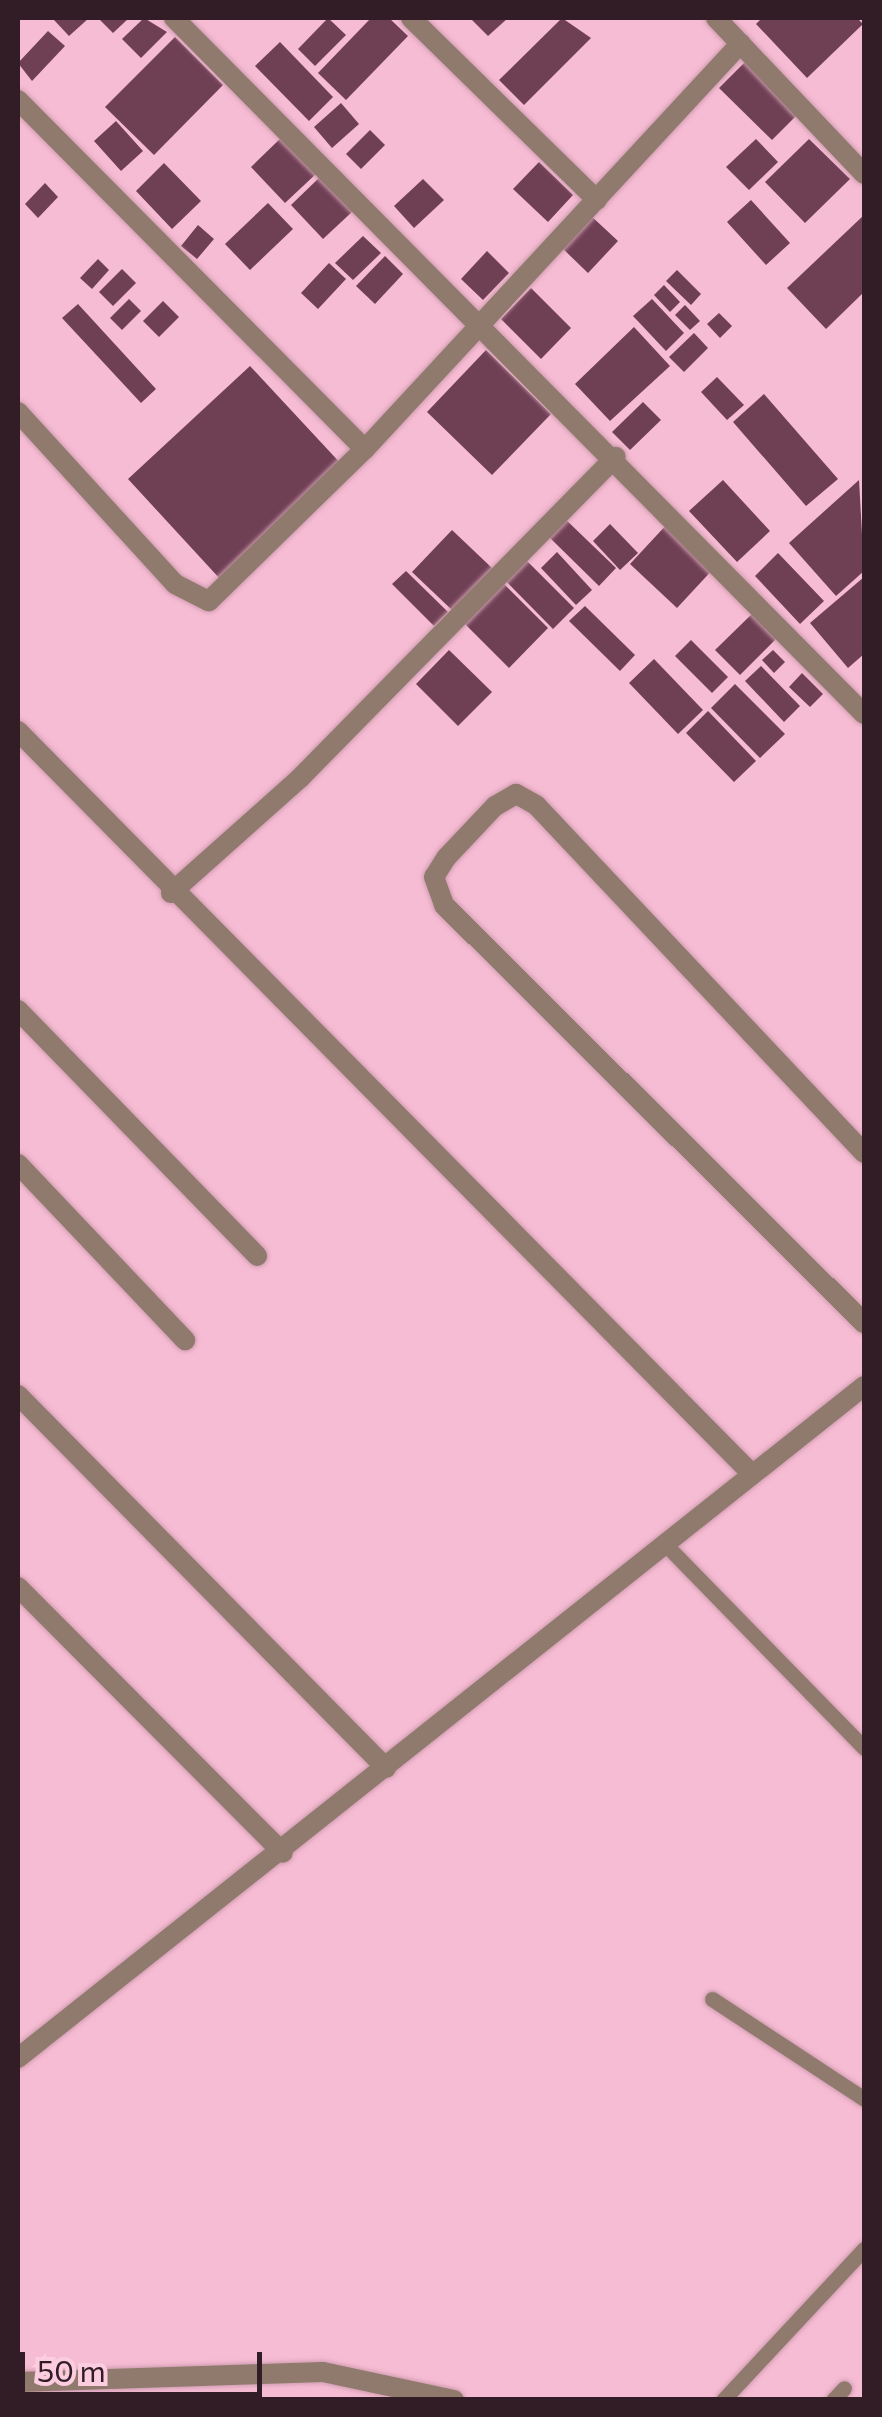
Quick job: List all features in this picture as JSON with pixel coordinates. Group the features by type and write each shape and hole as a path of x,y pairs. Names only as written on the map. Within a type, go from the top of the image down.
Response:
{"street":[{"path":"174,18 616,458 864,714"},
{"path":"411,18 597,200"},
{"path":"716,18 864,174"},
{"path":"18,412 175,584 208,601 365,449 741,43"},
{"path":"18,100 365,449"},
{"path":"171,894 300,777 616,458"},
{"path":"18,731 171,894 752,1474"},
{"path":"864,1153 536,805 516,794 494,806 446,858 434,877 444,905 864,1324"},
{"path":"18,1010 256,1256"},
{"path":"18,1164 185,1340"},
{"path":"22,2047 283,1853 864,1386"},
{"path":"18,1395 386,1768"},
{"path":"18,1588 283,1853"},
{"path":"18,2382 323,2372 454,2400"}],"lane":[{"path":"665,1544 864,1748"},
{"path":"712,2000 864,2100"},
{"path":"723,2400 864,2249"}],"building":[{"path":"57,18 89,18 69,36 54,20"},
{"path":"98,18 129,18 113,33"},
{"path":"144,18 167,32 141,58 122,39"},
{"path":"328,18 346,35 315,66 298,49"},
{"path":"371,18 389,18 408,36 346,100 318,73"},
{"path":"470,18 508,18 488,36"},
{"path":"562,18 591,38 524,105 499,80"},
{"path":"762,18 857,18 863,24 807,78 756,24"},
{"path":"48,31 65,46 32,81 18,63"},
{"path":"175,37 223,85 154,155 105,107"},
{"path":"280,42 333,97 309,121 255,66"},
{"path":"745,62 798,114 772,140 719,88"},
{"path":"341,103 359,124 332,148 314,127"},
{"path":"116,121 143,151 121,171 94,141"},
{"path":"370,130 385,145 361,169 346,154"},
{"path":"283,136 318,172 285,203 251,167"},
{"path":"756,139 778,162 749,190 726,167"},
{"path":"809,139 850,179 805,223 765,182"},
{"path":"539,162 573,195 548,222 513,189"},
{"path":"164,163 201,201 172,229 136,191"},
{"path":"320,177 353,211 323,239 291,205"},
{"path":"423,179 444,200 414,228 394,206"},
{"path":"45,183 58,197 38,218 25,204"},
{"path":"751,200 790,243 766,265 727,222"},
{"path":"268,203 293,229 250,270 225,244"},
{"path":"589,214 618,241 588,273 559,245"},
{"path":"864,215 864,292 826,329 787,288"},
{"path":"198,225 214,239 197,259 181,246"},
{"path":"363,236 381,253 353,280 335,263"},
{"path":"487,251 509,273 483,300 461,279"},
{"path":"385,256 403,274 375,304 356,286"},
{"path":"98,259 109,270 92,289 80,278"},
{"path":"329,263 346,279 318,309 301,293"},
{"path":"122,269 136,283 113,306 99,292"},
{"path":"677,270 701,294 691,305 666,281"},
{"path":"664,285 680,302 670,312 654,295"},
{"path":"531,288 571,328 541,359 501,319"},
{"path":"129,299 141,311 122,330 110,318"},
{"path":"652,299 684,333 666,351 633,316"},
{"path":"163,301 179,317 159,337 143,321"},
{"path":"78,304 156,389 141,403 62,318"},
{"path":"685,305 700,321 690,330 675,315"},
{"path":"719,313 732,326 720,338 707,324"},
{"path":"634,327 670,366 610,421 575,384"},
{"path":"694,333 708,348 684,372 669,357"},
{"path":"486,350 551,414 492,475 427,412"},
{"path":"250,366 343,466 221,580 128,479"},
{"path":"717,377 744,405 727,420 701,392"},
{"path":"764,394 838,479 806,506 733,422"},
{"path":"643,402 661,420 630,450 612,432"},
{"path":"723,480 770,531 737,562 689,511"},
{"path":"859,480 864,571 836,596 789,543"},
{"path":"562,516 616,568 599,586 545,533"},
{"path":"669,522 716,566 677,608 630,564"},
{"path":"610,524 638,553 620,570 593,541"},
{"path":"452,530 492,568 452,610 412,572"},
{"path":"557,552 592,590 576,605 541,568"},
{"path":"778,553 824,601 800,624 755,576"},
{"path":"522,556 574,608 553,629 501,576"},
{"path":"406,571 448,612 434,626 392,584"},
{"path":"864,577 864,654 848,668 810,623"},
{"path":"502,582 548,628 509,668 463,622"},
{"path":"585,606 635,655 620,671 569,621"},
{"path":"756,610 781,634 740,675 715,650"},
{"path":"691,640 728,677 712,693 675,656"},
{"path":"449,650 492,692 458,726 416,684"},
{"path":"773,650 785,662 774,673 762,660"},
{"path":"654,659 703,710 678,734 629,683"},
{"path":"761,666 800,706 784,722 745,681"},
{"path":"802,673 823,694 810,707 789,687"},
{"path":"735,684 785,734 760,758 711,708"},
{"path":"708,711 756,761 734,782 686,733"}]}
